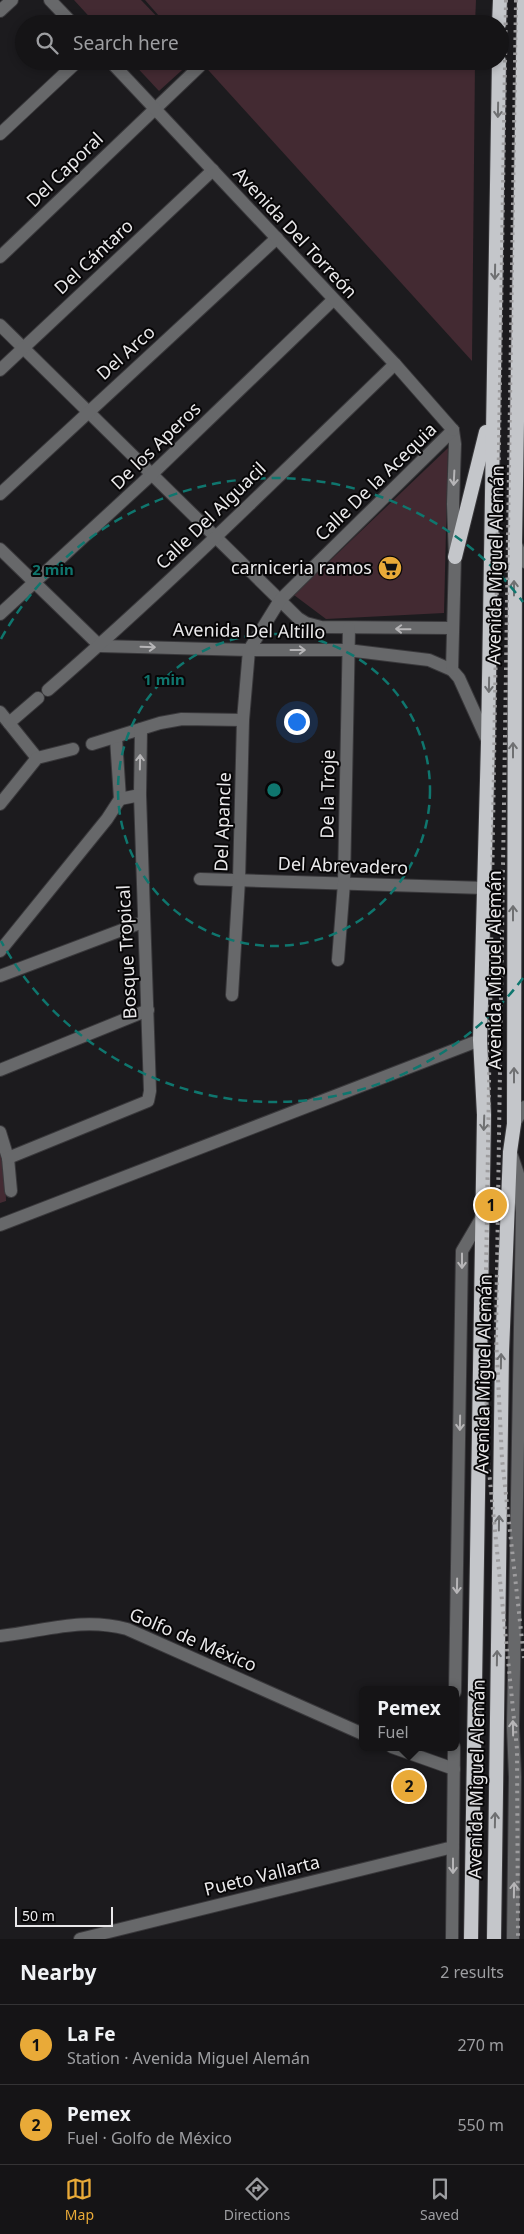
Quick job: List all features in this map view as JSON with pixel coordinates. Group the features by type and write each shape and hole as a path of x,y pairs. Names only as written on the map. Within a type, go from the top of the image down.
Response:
{"highway":[{"path":"499,15 500,0"},
{"name":"Avenida Miguel Alemán","path":"494,1939 502,1352 510,1152 514,1124 513,824 515,542 524,0"},
{"name":"Avenida Miguel Alemán","path":"471,1939 484,1115 480,1040 488,743 499,70"},
{"path":"455,557 492,410"},
{"path":"513,824 524,808"}],"street":[{"path":"0,11 12,0"},
{"path":"50,0 64,15"},
{"path":"0,134 68,70"},
{"name":"Avenida Del Torreón","path":"119,70 278,238 333,300 395,364 453,430"},
{"name":"Del Caporal","path":"0,257 196,70"},
{"name":"Del Cántaro","path":"0,370 213,170"},
{"name":"Del Arco","path":"0,494 278,238"},
{"name":"De los Aperos","path":"0,614 152,474 333,300"},
{"path":"0,325 280,600 306,623 349,628 452,628"},
{"name":"Calle Del Alguacil","path":"48,690 100,646 395,364"},
{"path":"453,430 456,444 453,504 455,557 452,670 458,678 488,743"},
{"name":"Calle De la Acequia","path":"249,650 280,600 453,430"},
{"path":"515,542 524,562"},
{"path":"0,549 100,646"},
{"name":"De la Troje","path":"338,960 344,884 347,650 349,628"},
{"name":"Avenida Del Altillo","path":"100,646 249,650 347,650 428,660 452,670"},
{"name":"Del Apancle","path":"232,995 239,880 243,720 249,650"},
{"path":"9,723 38,698"},
{"path":"0,712 37,758"},
{"path":"92,744 116,738 141,728 182,719 243,720"},
{"name":"Bosque Tropical","path":"8,1158 143,1105 148,1101 150,1091 148,1010 143,922 140,795 141,728"},
{"path":"0,951 108,819 120,799 116,738"},
{"path":"0,804 37,758 72,749"},
{"path":"120,799 140,795"},
{"name":"Del Abrevadero","path":"200,879 485,888"},
{"path":"0,976 143,922"},
{"path":"0,1070 148,1010"},
{"path":"0,1226 480,1040"},
{"path":"514,1124 524,1107"},
{"path":"0,1132 8,1158 11,1191"},
{"path":"510,1152 518,1174 522,1212 522,1407 513,1727 517,1935"},
{"path":"455,1686 462,1252 482,1217"},
{"path":"516,1617 524,1636"},
{"name":"Golfo de México","path":"0,1636 87,1623 105,1623 128,1629 359,1732"},
{"path":"403,1751 454,1769"},
{"path":"452,1939 454,1751"},
{"name":"Pueto Vallarta","path":"80,1939 453,1847"}],"shaded area":[{"path":"74,0 141,0 155,15 88,15"},
{"path":"145,0 476,0 475,15 158,15"},
{"path":"139,70 182,70 159,91"},
{"path":"208,70 475,70 472,361"},
{"path":"448,448 444,613 326,619 294,595"},
{"path":"0,1150 5,1162 6,1201 0,1203"}],"railway":[{"path":"506,0 506,15"},
{"path":"516,0 496,1337 502,1459 524,1658"},
{"path":"505,70 485,1338 488,1461 517,1749 518,1939"}],"place":[{"name":"carniceria ramos","path":"390,568"},
{"name":"La Fe","path":"491,1205"},
{"name":"Pemex","path":"409,1786"}]}
